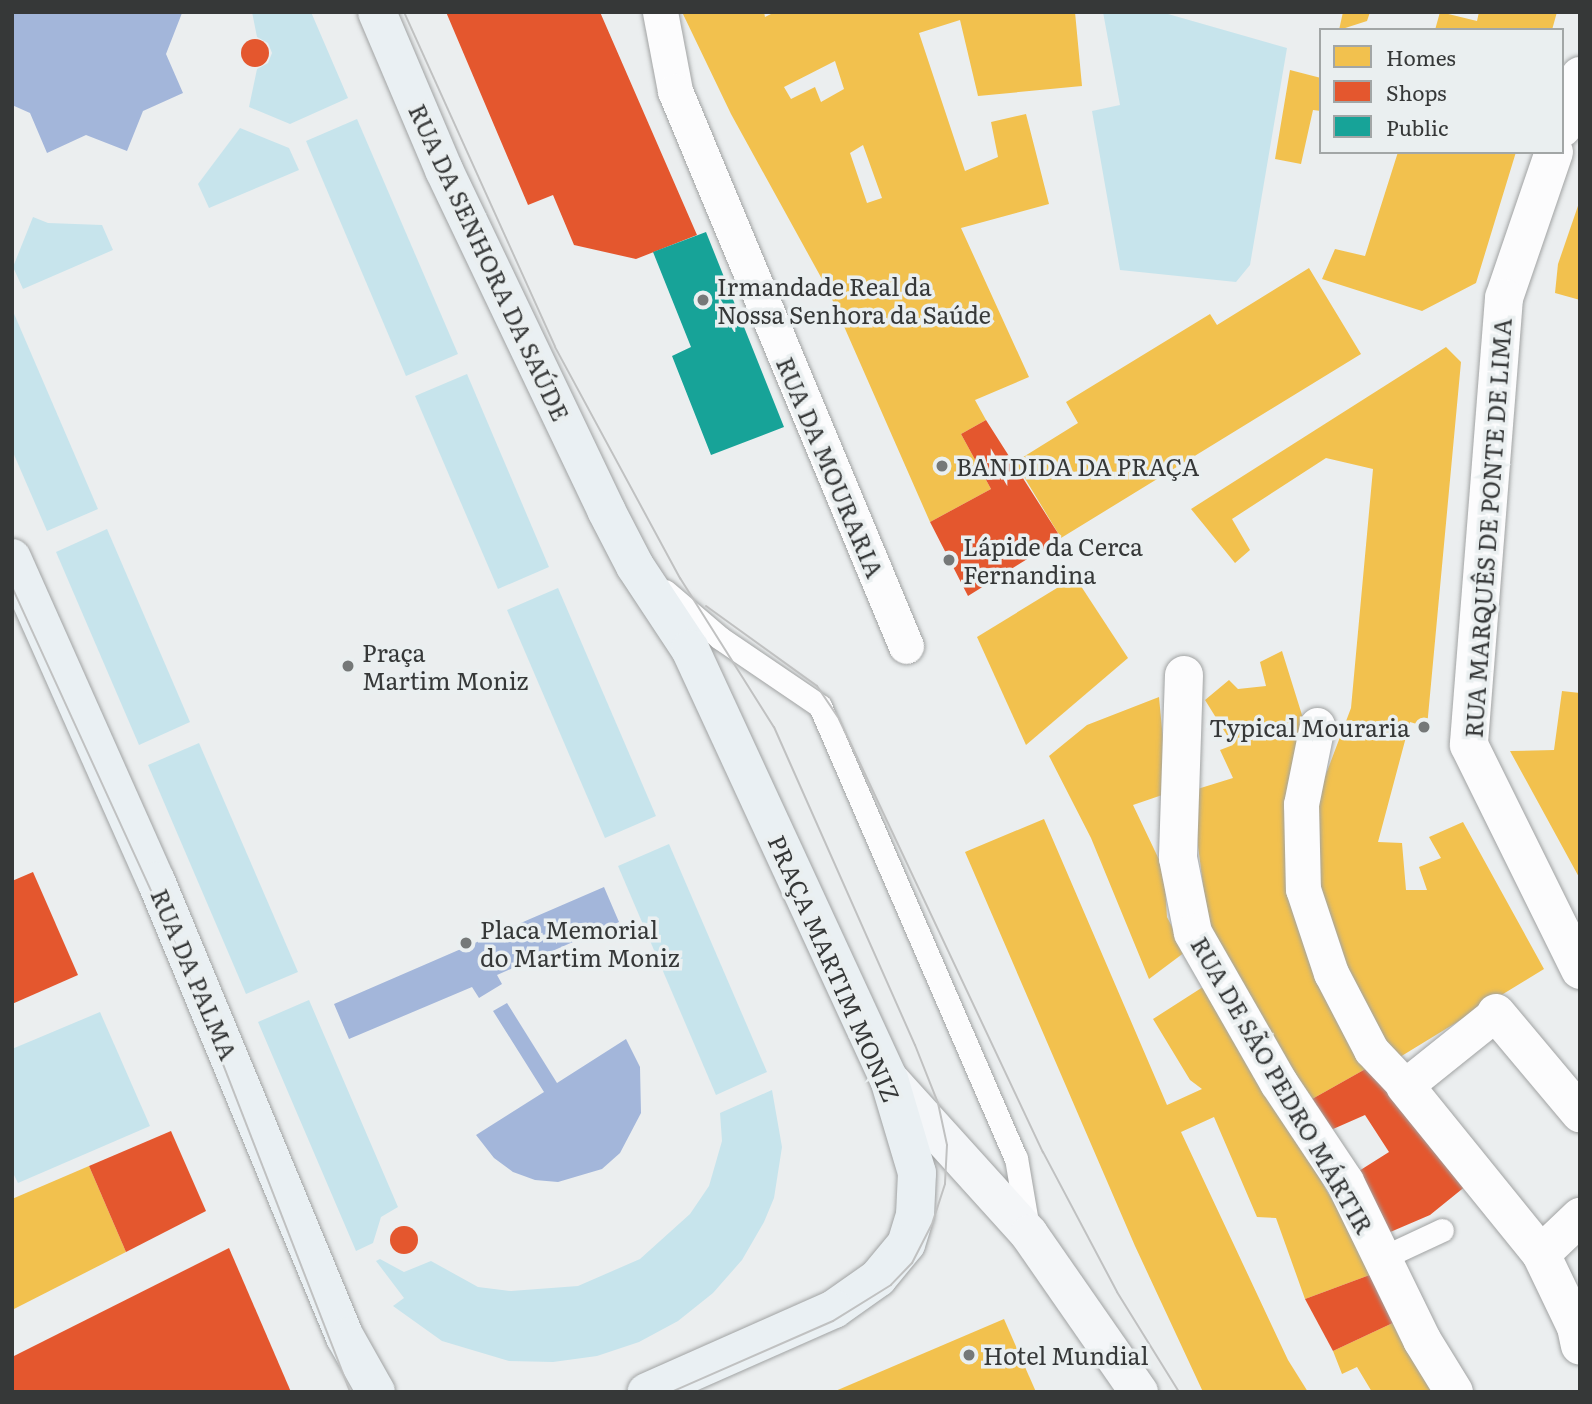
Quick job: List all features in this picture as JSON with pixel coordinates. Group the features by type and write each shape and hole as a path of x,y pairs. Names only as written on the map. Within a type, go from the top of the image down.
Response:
{"main road":[{"name":"RUA DA SENHORA DA SAÚDE","path":"377,12 444,170 606,510"},
{"name":"PRAÇA MARTIM MONIZ","path":"606,510 635,566 690,649 889,1079 917,1173 915,1215 905,1244 878,1278 834,1309 647,1392"},
{"name":"RUA DA PALMA","path":"12,558 156,881 345,1337 373,1390"},
{"path":"889,1079 1029,1234 1139,1392"}],"street":[{"name":"RUA DA MOURARIA","path":"660,12 675,92 906,646"},
{"path":"1564,122 1580,76"},
{"name":"RUA MARQUÊS DE PONTE DE LIMA","path":"1553,154 1504,298 1468,745 1580,970"},
{"name":"RUA DE SÃO PEDRO MÁRTIR","path":"1184,675 1178,858 1193,933 1279,1083 1345,1182 1422,1340 1454,1392"},
{"path":"1317,725 1301,804 1303,889 1331,973 1371,1049 1405,1086 1541,1254 1576,1327 1580,1346"},
{"path":"1405,1086 1496,1013 1580,1113"},
{"path":"1541,1254 1580,1217"}],"lane":[{"path":"635,566 720,638 820,706 1016,1158 1029,1234"},
{"path":"1382,1258 1442,1230"}],"shaded area":[{"path":"252,12 311,12 348,98 290,124 249,107 257,69 268,63 272,53 268,43 257,37"},
{"path":"1103,12 1161,12 1287,48 1250,265 1236,282 1120,270 1092,111 1120,105"},
{"path":"357,119 458,354 406,376 306,141"},
{"path":"240,128 289,148 299,170 209,208 198,184"},
{"path":"33,217 48,223 102,225 113,250 23,289 13,267"},
{"path":"12,309 98,509 47,531 12,450"},
{"path":"467,374 549,567 498,589 415,396"},
{"path":"107,529 190,722 139,745 56,552"},
{"path":"558,588 656,816 605,838 507,610"},
{"path":"199,743 298,972 246,994 148,765"},
{"path":"669,844 767,1072 716,1095 618,866"},
{"path":"309,1000 398,1207 381,1217 373,1243 356,1251 258,1022"},
{"path":"100,1012 150,1126 18,1183 12,1171 12,1049"},
{"path":"772,1090 782,1147 774,1198 764,1222 742,1260 713,1293 678,1321 639,1342 597,1356 553,1362 509,1361 442,1341 393,1306 404,1298 376,1261 380,1259 404,1272 431,1261 478,1287 511,1291 578,1286 640,1259 690,1214 709,1186 722,1141 720,1113"}],"water":[{"path":"12,12 182,13 166,54 183,93 143,111 127,151 86,135 47,153 30,113 12,105"},
{"path":"604,887 619,922 497,975 502,984 479,998 472,987 349,1039 334,1004"},
{"path":"507,1003 557,1083 626,1039 640,1067 641,1113 620,1153 602,1169 558,1182 535,1180 513,1172 494,1158 476,1135 544,1092 493,1011"}],"building: Homes":[{"path":"682,12 764,12 765,17 775,12 1075,12 1082,86 978,96 960,20 919,33 965,171 998,157 991,122 1026,114 1049,204 961,228 1029,377 975,400 986,420 961,434 991,489 930,522 828,290 731,114","holes":["835,61 844,89 821,102 815,87 791,99 784,87","863,145 882,198 867,203 850,153"]},
{"path":"1343,12 1370,12 1367,21 1339,28"},
{"path":"1440,12 1477,21 1479,12 1557,12 1553,28 1436,28"},
{"path":"1290,70 1319,77 1319,111 1313,110 1301,164 1275,159"},
{"path":"1397,154 1515,154 1476,283 1422,311 1322,279 1335,249 1365,256"},
{"path":"1580,200 1580,300 1555,293 1558,264"},
{"path":"1309,268 1361,354 1061,538 1015,462 1078,423 1066,402 1210,314 1217,325"},
{"path":"1446,347 1461,362 1427,727 1410,722 1378,842 1402,843 1406,890 1427,890 1419,867 1441,858 1429,837 1463,822 1544,969 1395,1060 1380,1043 1329,926 1312,842 1323,782 1351,708 1373,469 1326,458 1232,519 1250,550 1235,563 1191,509"},
{"path":"1075,577 1128,658 1026,745 977,637"},
{"path":"1282,651 1302,715 1303,744 1291,812 1369,1067 1305,1103 1224,956 1207,916 1191,791 1233,778 1220,750 1233,745 1205,700 1229,680 1238,689 1266,686 1260,662"},
{"path":"1562,691 1580,693 1580,879 1510,751 1554,750"},
{"path":"1159,697 1168,793 1133,805 1164,870 1167,917 1185,952 1149,979 1091,838 1049,756 1087,725"},
{"path":"1044,819 1167,1105 1202,1089 1190,1080 1153,1019 1206,985 1375,1273 1305,1299 1276,1218 1257,1217 1214,1117 1181,1132 1288,1360 1308,1392 1203,1392 1135,1246 965,852"},
{"path":"89,1166 126,1252 12,1310 12,1199"},
{"name":"Hotel Mundial","path":"1004,1319 1036,1392 833,1392"},
{"path":"1397,1321 1442,1392 1372,1392 1357,1367 1342,1374 1333,1351"}],"building: Shops":[{"path":"446,12 600,12 697,235 636,259 574,245 553,195 528,205"},
{"path":"255,39 265,43 269,53 265,63 255,67 245,63 241,53 245,43"},
{"path":"986,420 1061,538 968,596 930,522 991,489 961,434"},
{"path":"33,872 78,975 12,1004 12,881"},
{"path":"1369,1067 1472,1181 1430,1215 1381,1236 1351,1176 1389,1152 1365,1115 1324,1133 1305,1103"},
{"path":"171,1131 206,1211 126,1252 89,1166"},
{"path":"404,1226 414,1230 418,1240 414,1250 404,1254 394,1250 390,1240 394,1230"},
{"path":"229,1248 291,1392 12,1392 12,1357"},
{"path":"1375,1273 1397,1321 1333,1351 1305,1299"}],"building: Public":[{"name":"Irmandade Real da Nossa Senhora da Saúde","path":"706,232 784,427 711,455 672,356 691,347 653,252"}],"tram line":[{"path":"404,12 555,347 680,578 774,727 915,1045 938,1103 947,1145 945,1184 933,1222 912,1263 891,1285 833,1321 671,1392"},
{"path":"12,587 183,961 350,1392"},
{"path":"706,606 817,686 839,719 1043,1152 1117,1292 1179,1392"}],"place":[{"name":"Irmandade Real da Nossa Senhora da Saúde","path":"703,300"},
{"name":"BANDIDA DA PRAÇA","path":"942,466"},
{"name":"Lápide da Cerca Fernandina","path":"949,560"},
{"name":"Praça Martim Moniz","path":"348,666"},
{"name":"Typical Mouraria","path":"1424,727"},
{"name":"Placa Memorial do Martim Moniz","path":"466,943"},
{"name":"Hotel Mundial","path":"969,1355"}]}
